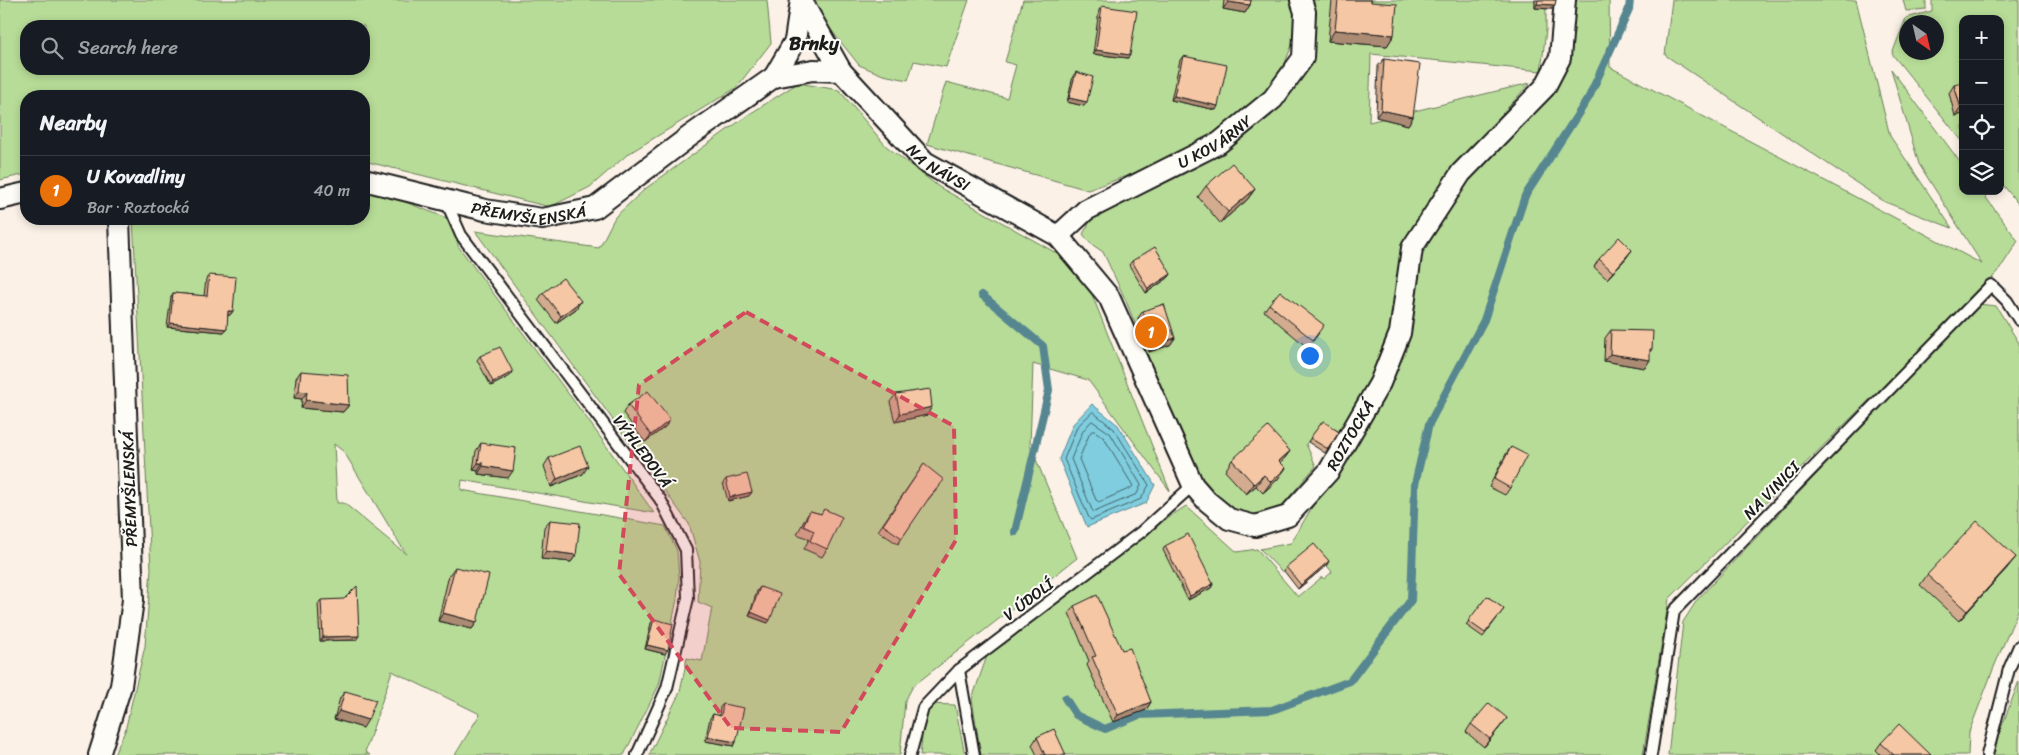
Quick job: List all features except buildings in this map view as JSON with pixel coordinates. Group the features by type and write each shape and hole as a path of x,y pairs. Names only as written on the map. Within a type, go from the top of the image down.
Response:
{"street":[{"name":"NA NÁVSI","path":"801,0 841,71 925,162 1058,236"},
{"name":"NA NÁVSI","path":"774,77 795,40 801,0"},
{"name":"U KOVÁRNY","path":"1058,236 1086,210 1219,143 1273,99 1303,58 1305,12 1301,0"},
{"name":"ROZTOCKÁ","path":"1058,236 1109,297 1193,485 1228,519 1255,526 1288,516 1329,471 1380,383 1400,333 1412,248 1461,173 1545,87 1560,58 1565,0"},
{"path":"774,77 813,70 841,71"},
{"name":"PŘEMYŠLENSKÁ","path":"370,181 484,210 542,219 595,208 690,136 774,77"},
{"path":"0,199 20,195"},
{"name":"PŘEMYŠLENSKÁ","path":"99,755 121,686 133,600 119,225"}],"lane":[{"name":"VÝHLEDOVÁ","path":"446,200 462,235 660,499 686,550 688,598 667,688 637,755"},
{"name":"NA VINICI","path":"1651,755 1674,611 1991,285 2007,301 2019,320"},
{"name":"V ÚDOLÍ","path":"910,755 923,708 959,670 1141,532 1193,485"},
{"path":"1987,755 2009,670 2019,646"},
{"path":"959,670 974,755"}],"highlighted area":[{"path":"746,312 954,426 956,540 841,732 731,728 619,574 639,385"}],"green space":[{"path":"0,0 767,0 771,43 736,88 628,154 590,187 550,207 370,162 370,90 20,90 20,175 0,180"},
{"path":"812,0 969,0 946,67 914,61 908,80 883,75 859,65 828,26"},
{"path":"1023,0 1295,0 1296,27 1285,63 1263,95 1217,134 1148,168 1088,190 927,144 946,82 1007,98 1016,65 1005,62"},
{"path":"1313,0 1535,0 1535,8 1546,9 1546,30 1541,71 1371,54 1369,122 1530,83 1457,164 1392,320 1384,359 1336,436 1320,425 1306,444 1316,466 1276,512 1236,517 1198,481 1126,301 1103,252 1090,243 1083,234 1091,220 1214,157 1237,143 1258,126 1281,100 1309,48 1315,22"},
{"path":"1572,0 1609,0 1610,67 1982,264 1919,164 1891,69 1959,161 1959,195 1984,195 2018,241 1998,272 1669,599 1643,755 981,755 972,699 988,653 1123,547 1186,506 1237,552 1257,549 1298,597 1322,577 1324,579 1332,572 1312,547 1282,572 1260,549 1291,543 1406,347 1417,281 1418,249 1439,218 1483,163 1560,82"},
{"path":"1672,0 1856,0 1890,136 1952,228 1885,202 1665,55"},
{"path":"1903,0 1926,0 1926,9 1906,11"},
{"path":"1932,0 2019,0 2019,205 2004,186 2004,15 1959,15 1959,137 1892,54 1899,36 1899,60 1944,60 1944,15 1917,15 1932,11"},
{"path":"798,83 839,90 886,146 939,187 1081,267 1170,491 1088,380 1033,364 1030,445 1077,558 913,686 905,701 900,755 649,755 680,692 687,658 702,661 712,608 698,602 700,562 689,524 475,231 599,248 615,217 645,189 748,115"},
{"path":"370,188 457,222 458,246 588,420 654,513 462,480 461,490 665,526 677,551 679,577 677,599 659,685 624,755 455,755 480,714 392,671 365,752 370,755 114,755 125,731 145,646 151,569 133,225 370,225","holes":["334,444 344,452 406,554 344,503 337,503"]},
{"path":"1978,304 1996,306 2019,343 2019,608 1969,732 1968,755 1668,755 1683,622 1697,600"},
{"path":"2019,681 2019,755 1991,755"},
{"path":"926,704 955,705 965,755 920,755"}],"water":[{"path":"1092,404 1118,425 1155,485 1146,503 1087,527 1059,459 1073,424"}],"waterway":[{"path":"1065,698 1076,715 1105,729 1139,715 1272,710 1350,681 1411,600 1415,484 1429,424 1484,320 1525,196 1589,97 1629,9 1630,0"},
{"path":"982,295 1043,346 1049,390 1015,532"}],"place":[{"name":"U Kovadliny","path":"1151,332"}],"district":[{"name":"Brnky","path":"814,43"}]}
